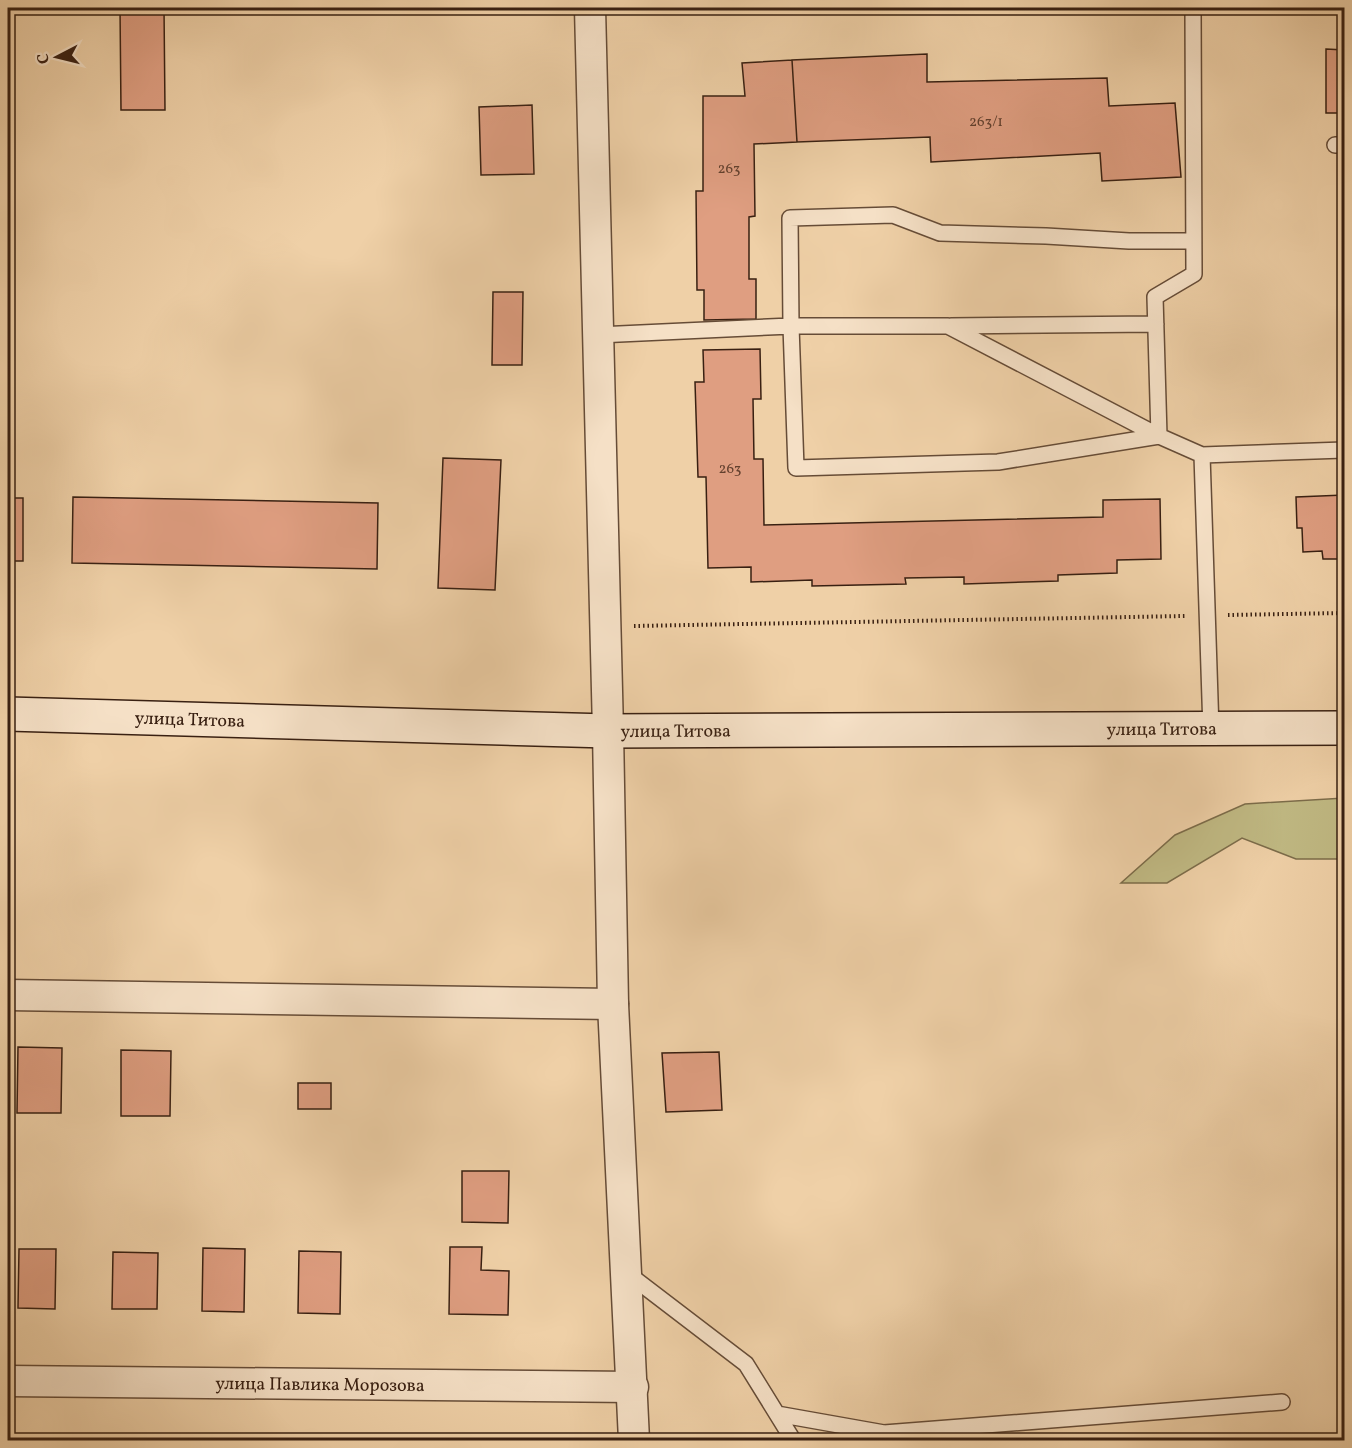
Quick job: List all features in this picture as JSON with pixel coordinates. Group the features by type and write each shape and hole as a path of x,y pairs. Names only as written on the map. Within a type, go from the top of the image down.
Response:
{"main road":[{"name":"улица Титова","path":"8,714 608,731 1344,728"}],"street":[{"path":"590,8 613,1004 634,1440"},
{"path":"8,995 613,1004"},
{"name":"улица Павлика Морозова","path":"8,1381 633,1388"}],"lane":[{"path":"1159,436 1155,297 1194,274 1193,8"},
{"path":"1159,436 998,462 796,468 790,218 893,215 940,233 1129,241 1193,241"},
{"path":"598,335 791,326 1156,324"},
{"path":"948,326 1159,436 1202,455 1344,450"},
{"path":"1202,455 1211,730"},
{"path":"627,1273 746,1364 793,1440"},
{"path":"777,1414 884,1433 1282,1402"}],"path":[{"path":"605,627 1344,613"}],"shaded area":[{"path":"1344,798 1344,859 1296,859 1242,838 1167,883 1121,883 1175,835 1245,804"}],"building":[{"path":"120,8 164,8 165,110 121,110"},
{"path":"1326,49 1344,50 1344,113 1326,113"},
{"path":"927,54 927,82 1107,78 1109,106 1175,103 1181,177 1102,181 1100,153 931,162 930,137 797,142 792,60"},
{"path":"792,60 797,142 754,144 755,216 749,217 749,279 756,279 756,319 704,320 704,290 697,290 696,191 703,191 703,96 745,96 742,63"},
{"path":"532,105 534,174 481,175 479,107"},
{"path":"493,292 523,292 522,365 492,365"},
{"path":"760,349 761,399 753,399 754,459 763,459 764,525 1103,517 1103,500 1160,499 1161,559 1117,560 1117,573 1058,575 1058,581 964,584 964,577 905,578 906,584 812,586 812,580 751,582 751,567 708,568 706,477 698,477 695,382 704,382 703,350"},
{"path":"443,458 501,460 495,590 438,588"},
{"path":"1344,495 1344,559 1323,559 1322,551 1303,552 1302,528 1297,528 1296,497"},
{"path":"73,497 378,503 377,569 72,563"},
{"path":"8,498 23,498 23,561 8,561"},
{"path":"18,1047 62,1048 61,1113 17,1113"},
{"path":"121,1050 171,1051 170,1116 121,1116"},
{"path":"719,1052 722,1110 666,1112 662,1053"},
{"path":"298,1083 331,1083 331,1109 298,1109"},
{"path":"462,1171 509,1171 508,1223 462,1222"},
{"path":"450,1247 482,1247 481,1270 509,1271 508,1315 449,1314"},
{"path":"203,1248 245,1249 244,1312 202,1311"},
{"path":"19,1249 56,1249 55,1309 18,1308"},
{"path":"299,1251 341,1252 340,1314 298,1313"},
{"path":"113,1252 158,1253 157,1309 112,1309"}]}
